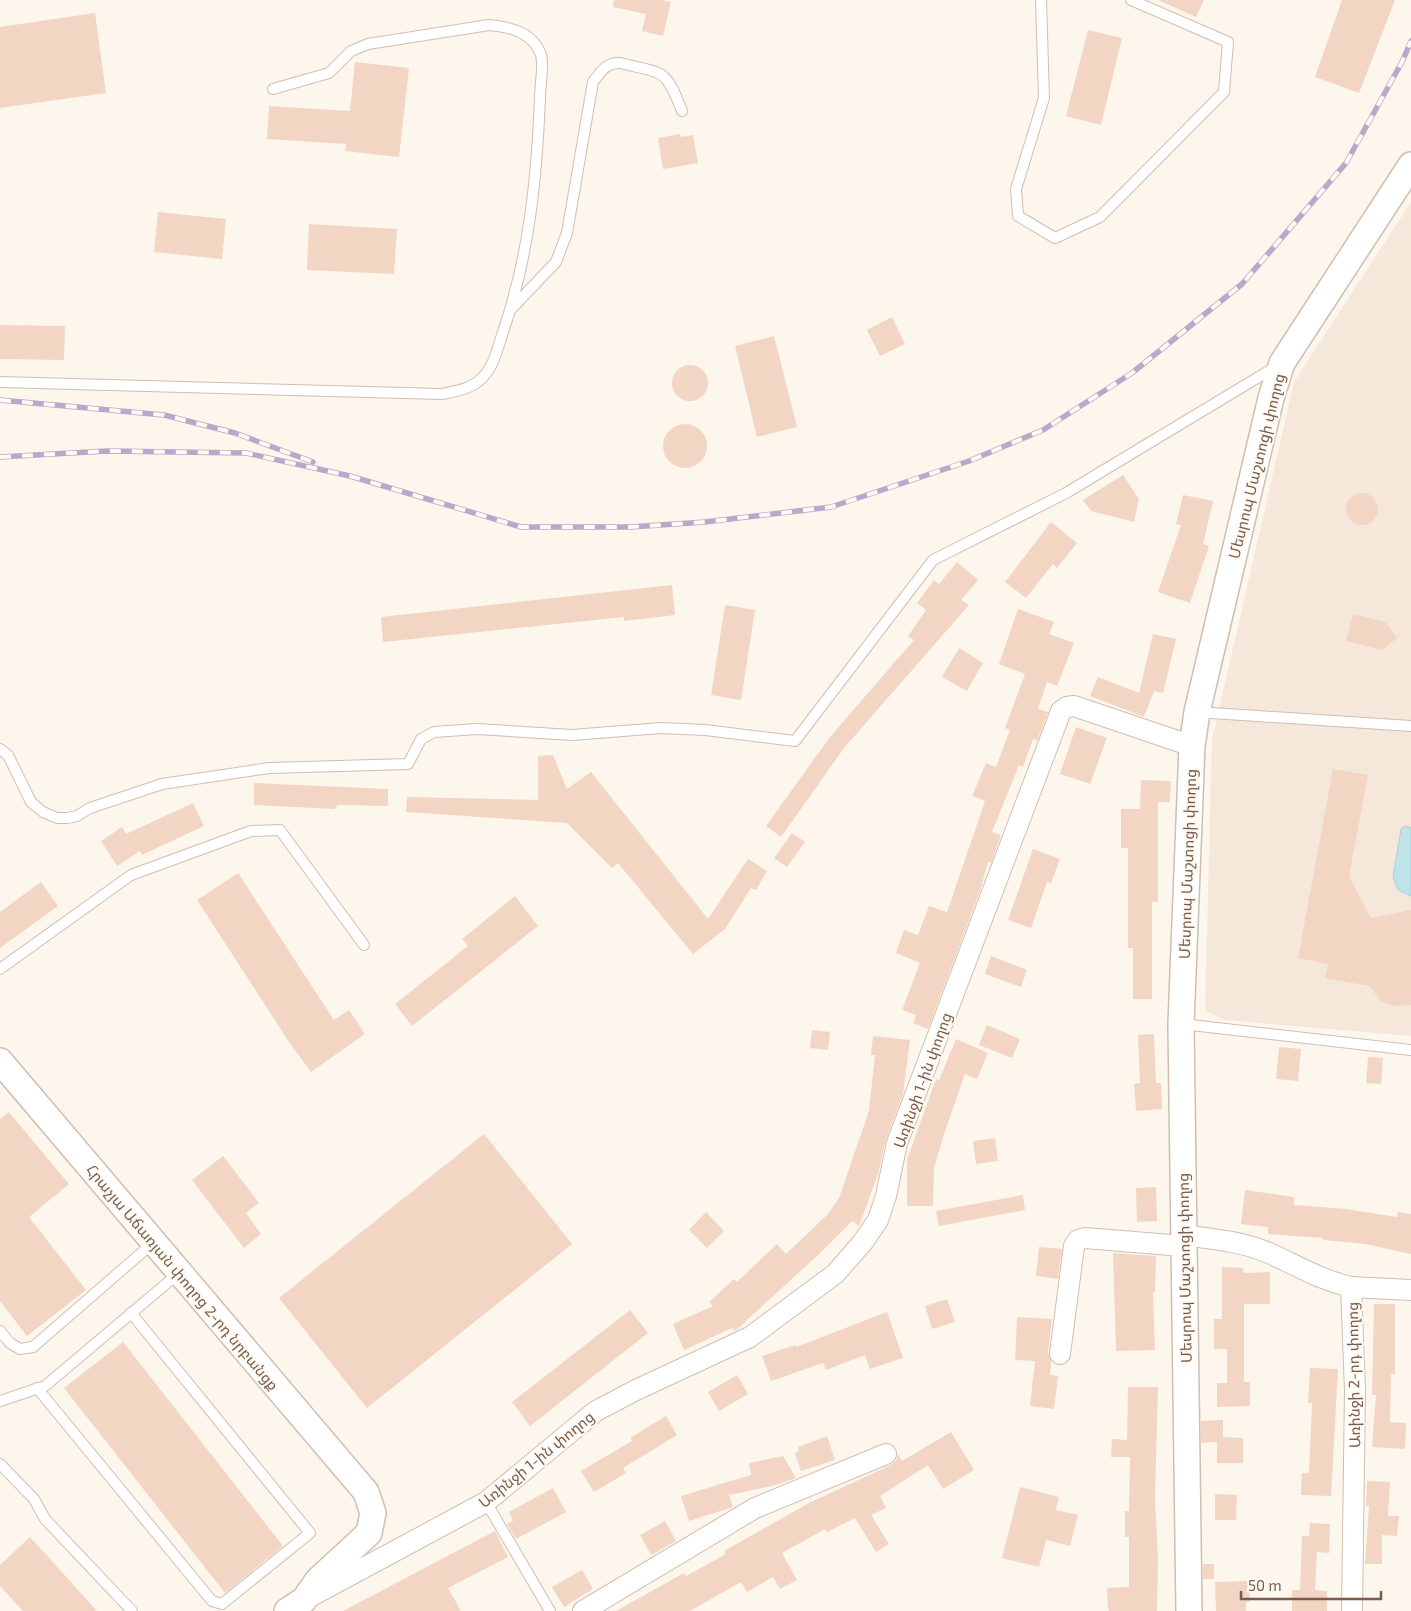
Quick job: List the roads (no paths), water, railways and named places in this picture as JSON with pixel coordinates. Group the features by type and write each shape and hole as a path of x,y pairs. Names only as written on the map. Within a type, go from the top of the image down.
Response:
{"street":[{"name":"Մեսրոպ Մաշտոցի փողոց","path":"1189,1611 1181,1024 1192,746 1197,712 1271,398 1282,363 1411,165"},
{"name":"Առինջի 1-ին փողոց","path":"296,1606 486,1502 596,1411 636,1390 750,1338 835,1274 863,1242 878,1220 886,1196 897,1143 1062,711 1067,707 1074,706 1192,746"},
{"name":"Հրաչյա Աճառյան փողոց 2-րդ նրբանցք","path":"0,1061 366,1492 373,1513 369,1533 318,1580 296,1606"},
{"name":"Առինջի 2-րդ փողոց","path":"1060,1354 1074,1246 1078,1240 1085,1238 1238,1242 1268,1253 1327,1282 1351,1287 1355,1390 1352,1611"},
{"path":"1351,1287 1411,1290"},
{"path":"583,1611 755,1508 886,1454"}],"lane":[{"path":"1041,0 1044,98 1016,189 1018,216 1055,238 1100,217 1224,92 1228,42 1131,0"},
{"path":"0,382 442,394 470,387 484,376 495,356 511,310 531,219 537,170 541,56 528,36 509,27 489,25 368,44 351,51 329,73 273,90"},
{"path":"511,310 556,262 567,233 593,82 605,66 613,62 660,73 671,83 682,111"},
{"path":"0,749 8,755 31,802 43,812 57,818 68,818 78,816 90,808 162,784 269,768 408,764 421,739 434,732 477,729 572,735 662,728 705,730 795,741 933,560 1066,493 1282,363"},
{"path":"1197,712 1411,726"},
{"path":"0,969 131,875 251,831 280,830 364,945"},
{"path":"1181,1024 1411,1050"},
{"path":"0,1330 10,1343 20,1349 33,1347 154,1242"},
{"path":"0,1401 45,1386 180,1272"},
{"path":"37,1388 212,1601 222,1604 310,1533 131,1313"},
{"path":"0,1464 34,1499 46,1519 132,1611"},
{"path":"486,1502 550,1611"}],"water":[{"path":"1405,826 1411,828 1411,896 1398,890 1393,877 1401,829"}],"railway":[{"path":"0,457 107,451 246,453 350,476 521,527 630,527 705,522 831,507 969,461 1043,430 1132,373 1242,284 1346,163 1402,62 1411,41"},
{"path":"0,400 164,415 235,433 313,462"}]}
